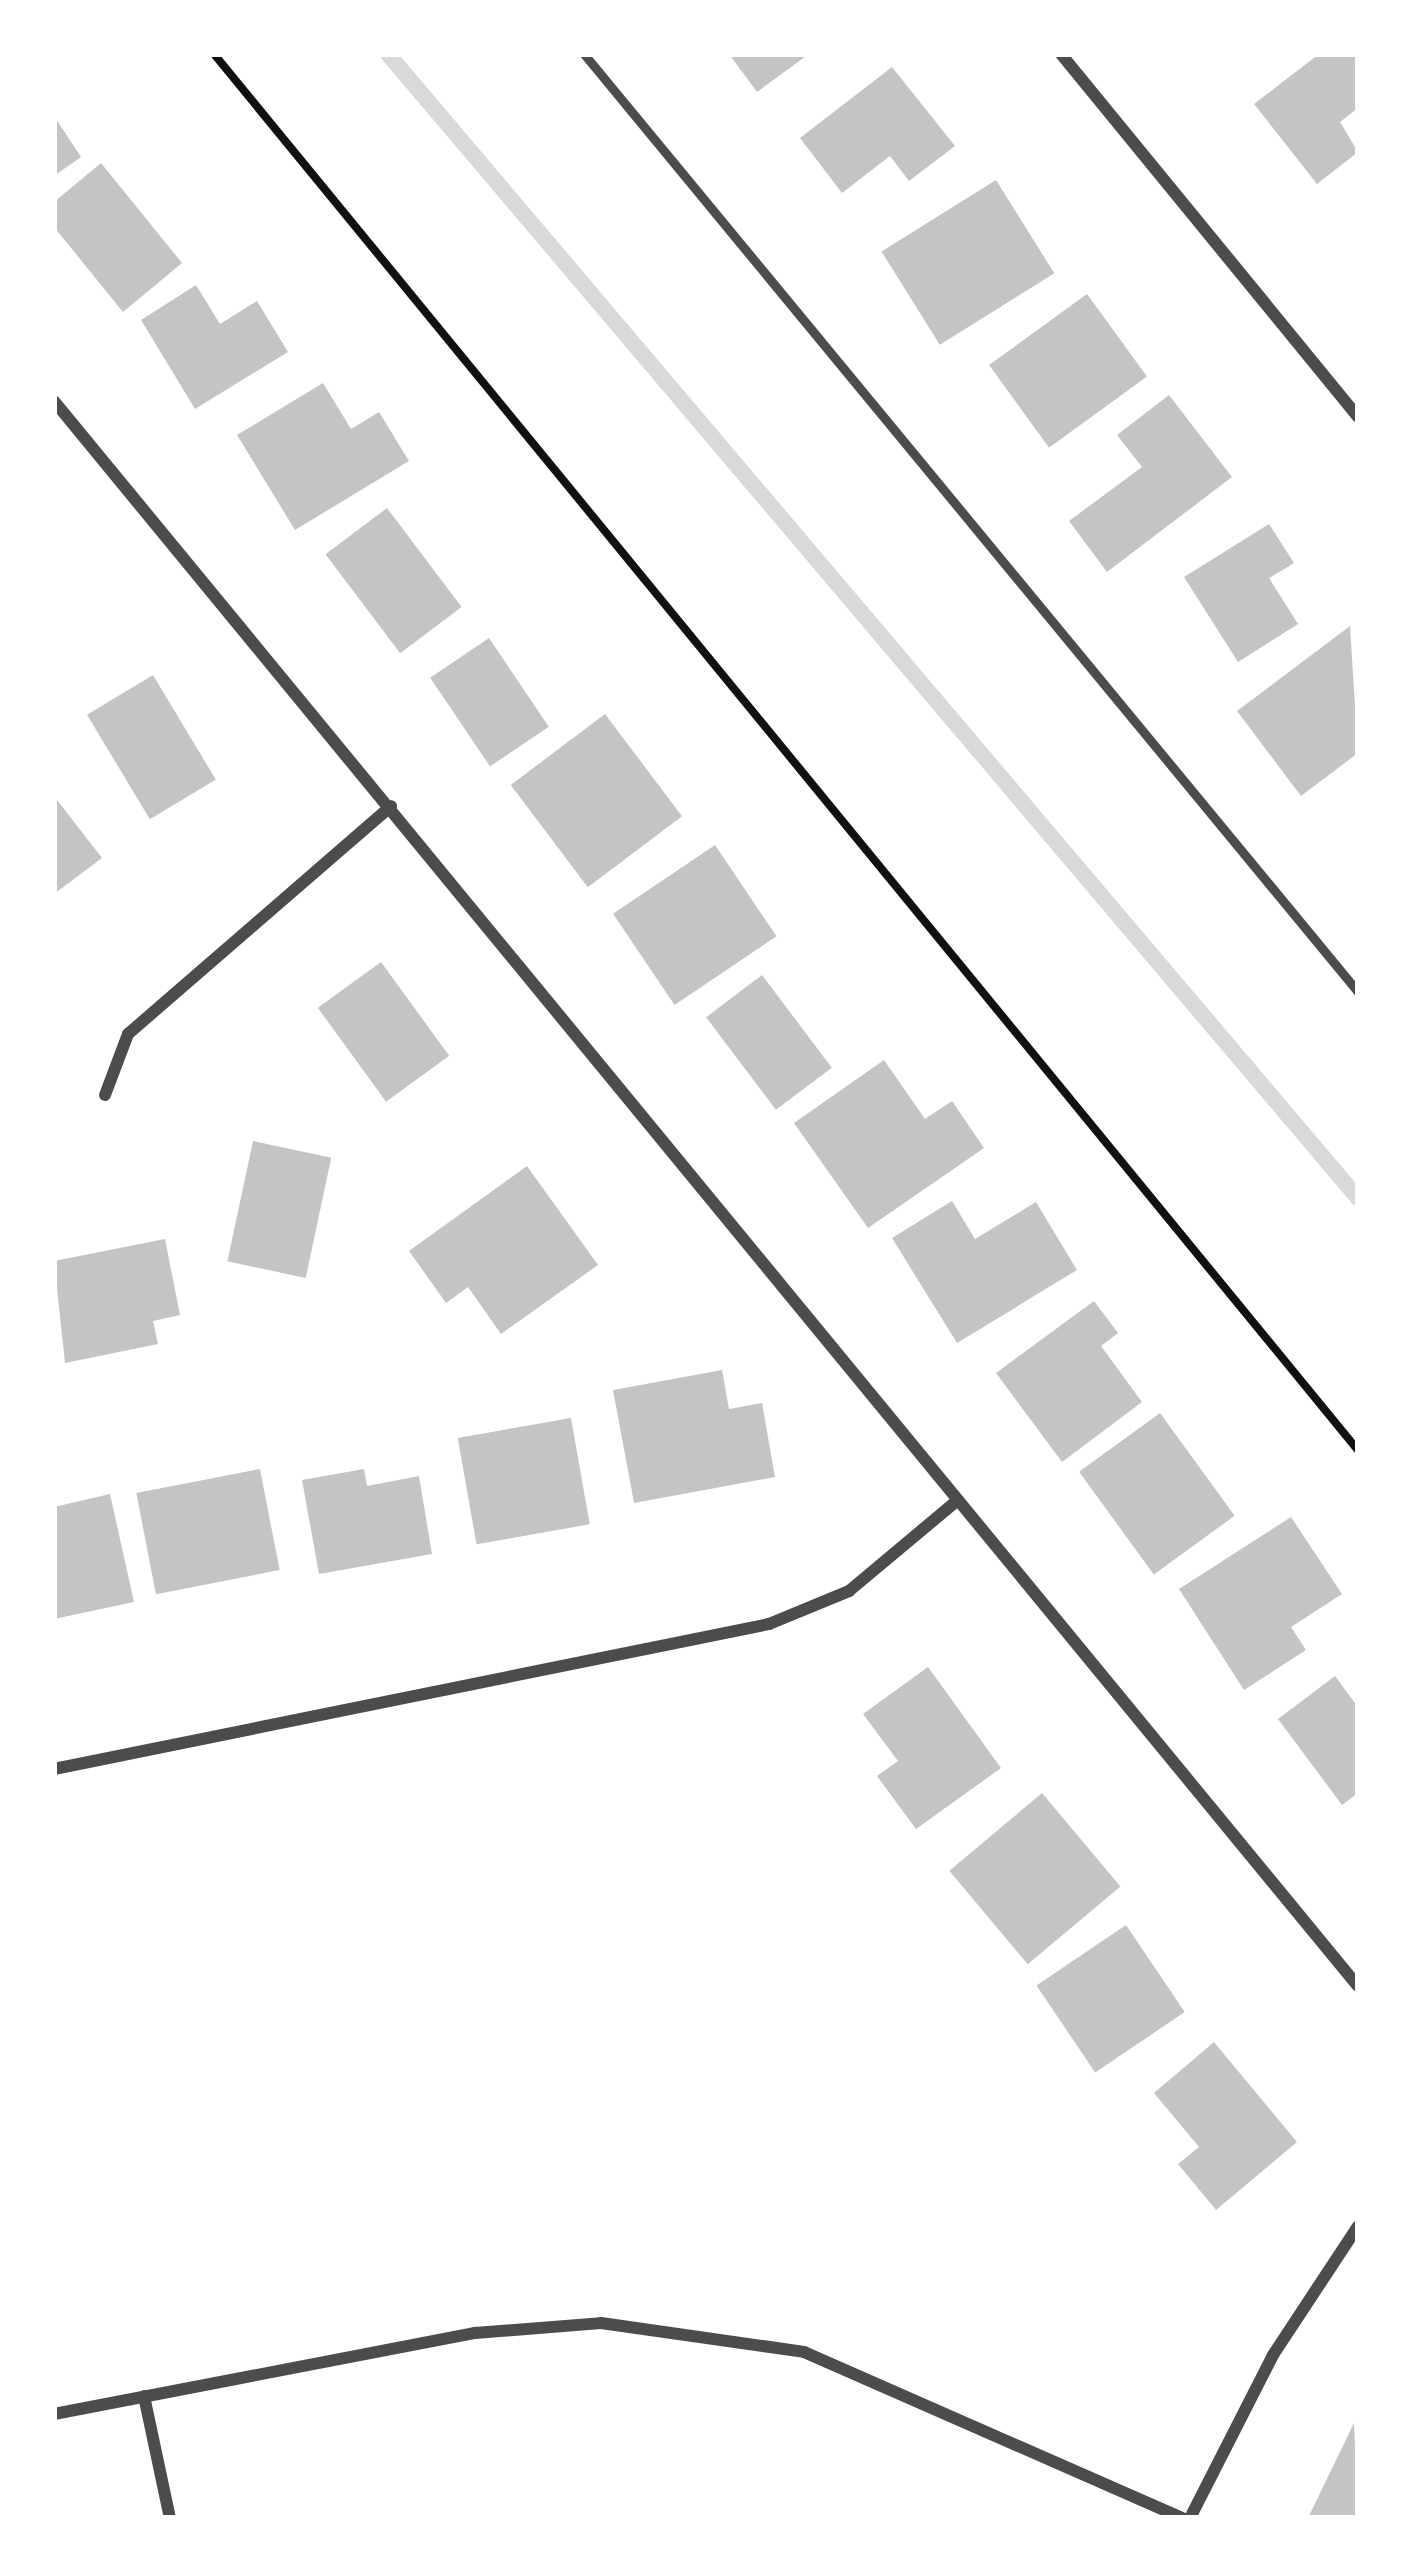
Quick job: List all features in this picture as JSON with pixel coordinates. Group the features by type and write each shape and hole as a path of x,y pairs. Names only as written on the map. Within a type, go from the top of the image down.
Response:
{"street":[{"path":"1061,54 1358,417"},
{"path":"54,401 1358,1987"},
{"path":"105,1095 128,1034 391,806"},
{"path":"54,1769 769,1624 849,1591 958,1500"},
{"path":"54,2414 475,2333 602,2323 804,2352 1186,2518 1273,2355 1358,2226"},
{"path":"144,2396 170,2518"}],"lane":[{"path":"584,54 1358,992"}],"path":[{"path":"214,54 1358,1450"}],"building":[{"path":"729,54 809,54 757,92"},
{"path":"1319,54 1358,57 1358,108 1340,122 1358,152 1317,184 1254,104"},
{"path":"892,67 955,146 909,181 890,156 842,193 800,138"},
{"path":"54,116 81,157 54,176"},
{"path":"101,163 182,263 123,312 54,227 54,202"},
{"path":"996,180 1054,273 940,345 882,252"},
{"path":"196,285 220,324 257,301 288,352 195,409 141,320"},
{"path":"1087,294 1147,377 1049,448 989,365"},
{"path":"323,383 351,429 379,412 409,461 295,530 237,435"},
{"path":"1169,395 1232,477 1107,572 1069,521 1142,467 1117,435"},
{"path":"387,508 462,607 400,653 326,554"},
{"path":"1269,524 1294,563 1269,578 1298,624 1238,662 1184,577"},
{"path":"1350,626 1358,753 1301,796 1237,711"},
{"path":"489,638 549,727 490,766 430,678"},
{"path":"153,675 216,780 150,819 87,715"},
{"path":"605,714 682,816 588,887 511,785"},
{"path":"54,796 102,858 54,894"},
{"path":"715,845 777,936 675,1005 613,914"},
{"path":"381,962 449,1056 386,1102 318,1008"},
{"path":"762,975 832,1068 776,1110 706,1017"},
{"path":"884,1060 925,1119 952,1101 984,1148 868,1228 794,1123"},
{"path":"253,1141 331,1158 306,1278 227,1261"},
{"path":"527,1166 598,1265 501,1334 468,1287 446,1303 409,1251"},
{"path":"952,1201 975,1239 1036,1202 1077,1270 957,1343 892,1238"},
{"path":"165,1239 180,1315 153,1321 158,1344 65,1363 54,1261"},
{"path":"1094,1301 1118,1333 1101,1346 1142,1402 1062,1462 996,1373"},
{"path":"722,1370 729,1409 762,1403 775,1477 634,1503 613,1390"},
{"path":"1160,1413 1235,1516 1154,1575 1079,1472"},
{"path":"571,1418 590,1524 477,1544 458,1438"},
{"path":"260,1469 280,1570 156,1594 136,1493"},
{"path":"364,1469 367,1486 419,1476 432,1554 319,1574 302,1480"},
{"path":"110,1494 134,1602 54,1619 54,1507"},
{"path":"1291,1517 1342,1594 1291,1627 1306,1650 1244,1690 1179,1589"},
{"path":"928,1667 1001,1768 916,1829 877,1776 898,1761 863,1714"},
{"path":"1335,1676 1358,1707 1358,1793 1342,1805 1278,1719"},
{"path":"1042,1793 1120,1886 1028,1964 949,1871"},
{"path":"1126,1925 1185,2012 1095,2072 1036,1985"},
{"path":"1214,2042 1297,2142 1216,2210 1178,2164 1199,2147 1154,2093"},
{"path":"1354,2423 1358,2518 1308,2518"}],"waterway":[{"path":"388,54 1358,1198"}]}
